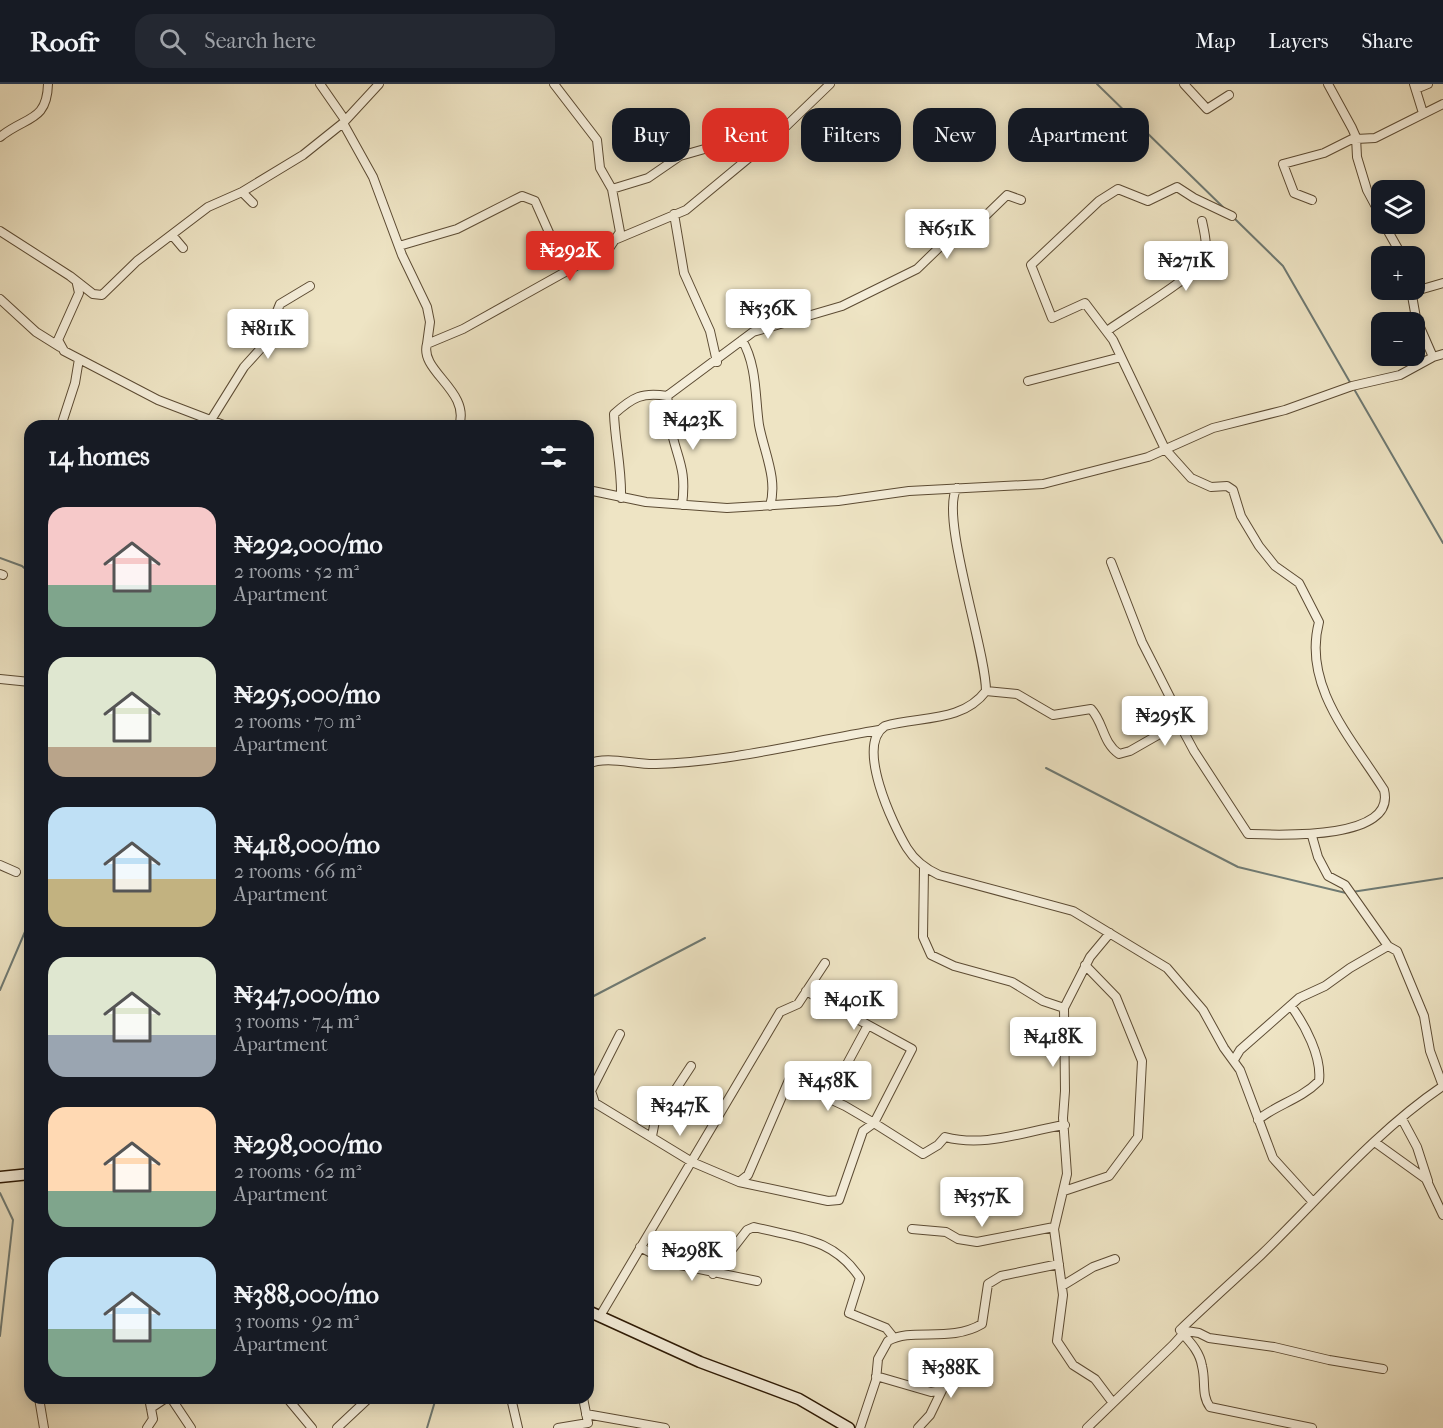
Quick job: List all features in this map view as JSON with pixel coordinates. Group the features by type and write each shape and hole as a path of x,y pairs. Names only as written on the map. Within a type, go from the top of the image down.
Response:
{"street":[{"path":"0,136 43,110 47,100 48,84"},
{"path":"320,84 344,122 373,177 399,246 427,307 428,358 454,393 462,416 461,420"},
{"path":"0,231 55,266 93,294 105,293 137,261 208,207 242,192 285,167 344,122 380,84"},
{"path":"427,344 463,329 570,267 610,247 620,232 612,189 600,168 597,140 554,84"},
{"path":"615,240 686,210 779,133 830,84"},
{"path":"1184,84 1207,109 1229,95"},
{"path":"1328,84 1356,138 1357,157 1371,194"},
{"path":"1423,113 1415,86 1428,84"},
{"path":"1312,200 1294,194 1283,164 1324,153 1356,138 1375,138 1443,104"},
{"path":"612,189 648,178 680,156 702,150"},
{"path":"1111,562 1126,604 1156,673 1178,713 1179,723 1194,751 1248,834 1312,836 1340,831 1382,811 1387,801 1384,790 1342,729 1323,692 1313,643 1319,622 1299,582 1275,566 1259,546 1241,516 1233,490 1227,486 1210,487 1191,478 1165,449 1107,331 1085,303 1052,318 1031,265 1099,201 1118,189 1148,201 1177,187 1194,198 1232,216"},
{"path":"242,192 253,203"},
{"path":"621,498 621,476 614,414 628,401 648,393 667,396 717,362 742,340 763,328 816,315 867,295 917,269 948,239 975,226 1007,195 1021,200"},
{"path":"399,246 457,229 522,196 535,201 551,237 570,267"},
{"path":"674,214 684,273 710,331 717,362"},
{"path":"1107,331 1171,288 1201,263 1207,240 1202,221"},
{"path":"172,235 183,248"},
{"path":"1425,288 1443,283"},
{"path":"60,347 58,340 79,293 77,284"},
{"path":"0,299 36,332 79,359 158,400 211,420 244,367 263,346 280,304 310,286"},
{"path":"1413,300 1416,318 1433,357"},
{"path":"742,340 747,348 759,401 760,429 774,493 770,506"},
{"path":"594,491 621,498 682,505 770,506 943,489 955,492 1043,484 1148,457 1213,428 1285,410 1347,388 1400,375 1443,354"},
{"path":"1028,381 1121,357"},
{"path":"63,420 75,383 79,359"},
{"path":"667,396 670,425 680,454 685,482 682,505"},
{"path":"955,492 954,529 983,660 986,691"},
{"path":"0,680 24,682"},
{"path":"986,691 1017,694 1053,715 1092,709 1098,716 1110,747 1119,754 1130,752 1179,723"},
{"path":"594,761 643,765 689,763 879,730 892,724 950,714 976,701 986,691"},
{"path":"879,730 875,739 880,790 908,849 924,868 939,875 1073,911 1167,968 1203,1010 1240,1070 1272,1158 1312,1201"},
{"path":"1087,1428 1226,1284 1261,1255 1312,1201 1402,1119 1443,1086 1430,1051 1425,1016 1397,951 1388,946 1350,892 1328,876 1318,857 1312,836"},
{"path":"0,865 16,872"},
{"path":"924,868 923,937 931,955 954,966 1012,982 1043,1001 1064,1008"},
{"path":"1110,933 1085,965 1064,1008 1065,1125 1068,1164 1064,1191 1054,1227 1063,1303 1057,1341 1072,1365 1095,1379 1113,1403"},
{"path":"1234,1060 1240,1050 1299,998 1325,986 1388,946"},
{"path":"600,1316 639,1247 692,1162 743,1070 780,1011 798,1004 825,963"},
{"path":"1064,1191 1109,1176 1123,1154 1134,1143 1140,1126 1138,1097 1143,1071 1140,1051 1116,997 1085,965"},
{"path":"594,1101 692,1162 739,1182 836,1201 841,1195 852,1157 863,1131 874,1123 912,1049 806,992"},
{"path":"1258,1120 1265,1114 1297,1099 1319,1081 1318,1065 1308,1034 1291,1006"},
{"path":"822,1094 833,1090 868,1025"},
{"path":"594,1085 620,1034"},
{"path":"652,1136 655,1121 691,1066"},
{"path":"739,1182 748,1175 789,1080 822,1094 923,1154 938,1145 945,1137 965,1142 984,1142 1065,1125"},
{"path":"1402,1119 1417,1147 1429,1184 1443,1215"},
{"path":"1376,1143 1416,1170 1429,1184"},
{"path":"0,1177 24,1175"},
{"path":"714,1274 747,1230 754,1227 800,1236 834,1250 853,1267 860,1278 849,1313 886,1328 894,1338"},
{"path":"912,1229 946,1232 969,1242 977,1242 1054,1227"},
{"path":"639,1247 670,1263 714,1274 757,1281"},
{"path":"1062,1286 1093,1267 1115,1259"},
{"path":"860,1428 876,1376 878,1359 888,1341 894,1338 946,1335 975,1328 982,1324 988,1284 1001,1276 1059,1264"},
{"path":"594,1314 700,1362 799,1399 849,1428"},
{"path":"1182,1332 1199,1333 1209,1338 1274,1347 1329,1360 1383,1369"},
{"path":"1182,1332 1199,1354 1204,1384 1203,1398 1210,1407 1312,1428"},
{"path":"918,1428 930,1415 959,1355"},
{"path":"876,1376 931,1392 941,1390"},
{"path":"40,1404 44,1428"},
{"path":"147,1428 153,1419 150,1404"},
{"path":"151,1408 157,1404"},
{"path":"175,1404 191,1428"},
{"path":"292,1404 312,1428"},
{"path":"337,1428 363,1404"},
{"path":"512,1404 518,1428"},
{"path":"584,1404 588,1422"},
{"path":"558,1428 588,1422 665,1428"}],"waterway":[{"path":"1097,84 1226,210"},
{"path":"1234,218 1283,266 1351,384"},
{"path":"1354,389 1443,543"},
{"path":"0,558 24,568"},
{"path":"1046,768 1238,867 1346,893"},
{"path":"1352,892 1443,878"},
{"path":"0,990 24,934"},
{"path":"594,996 705,938"},
{"path":"0,1193 13,1220 0,1336"},
{"path":"427,1428 434,1404"}]}
